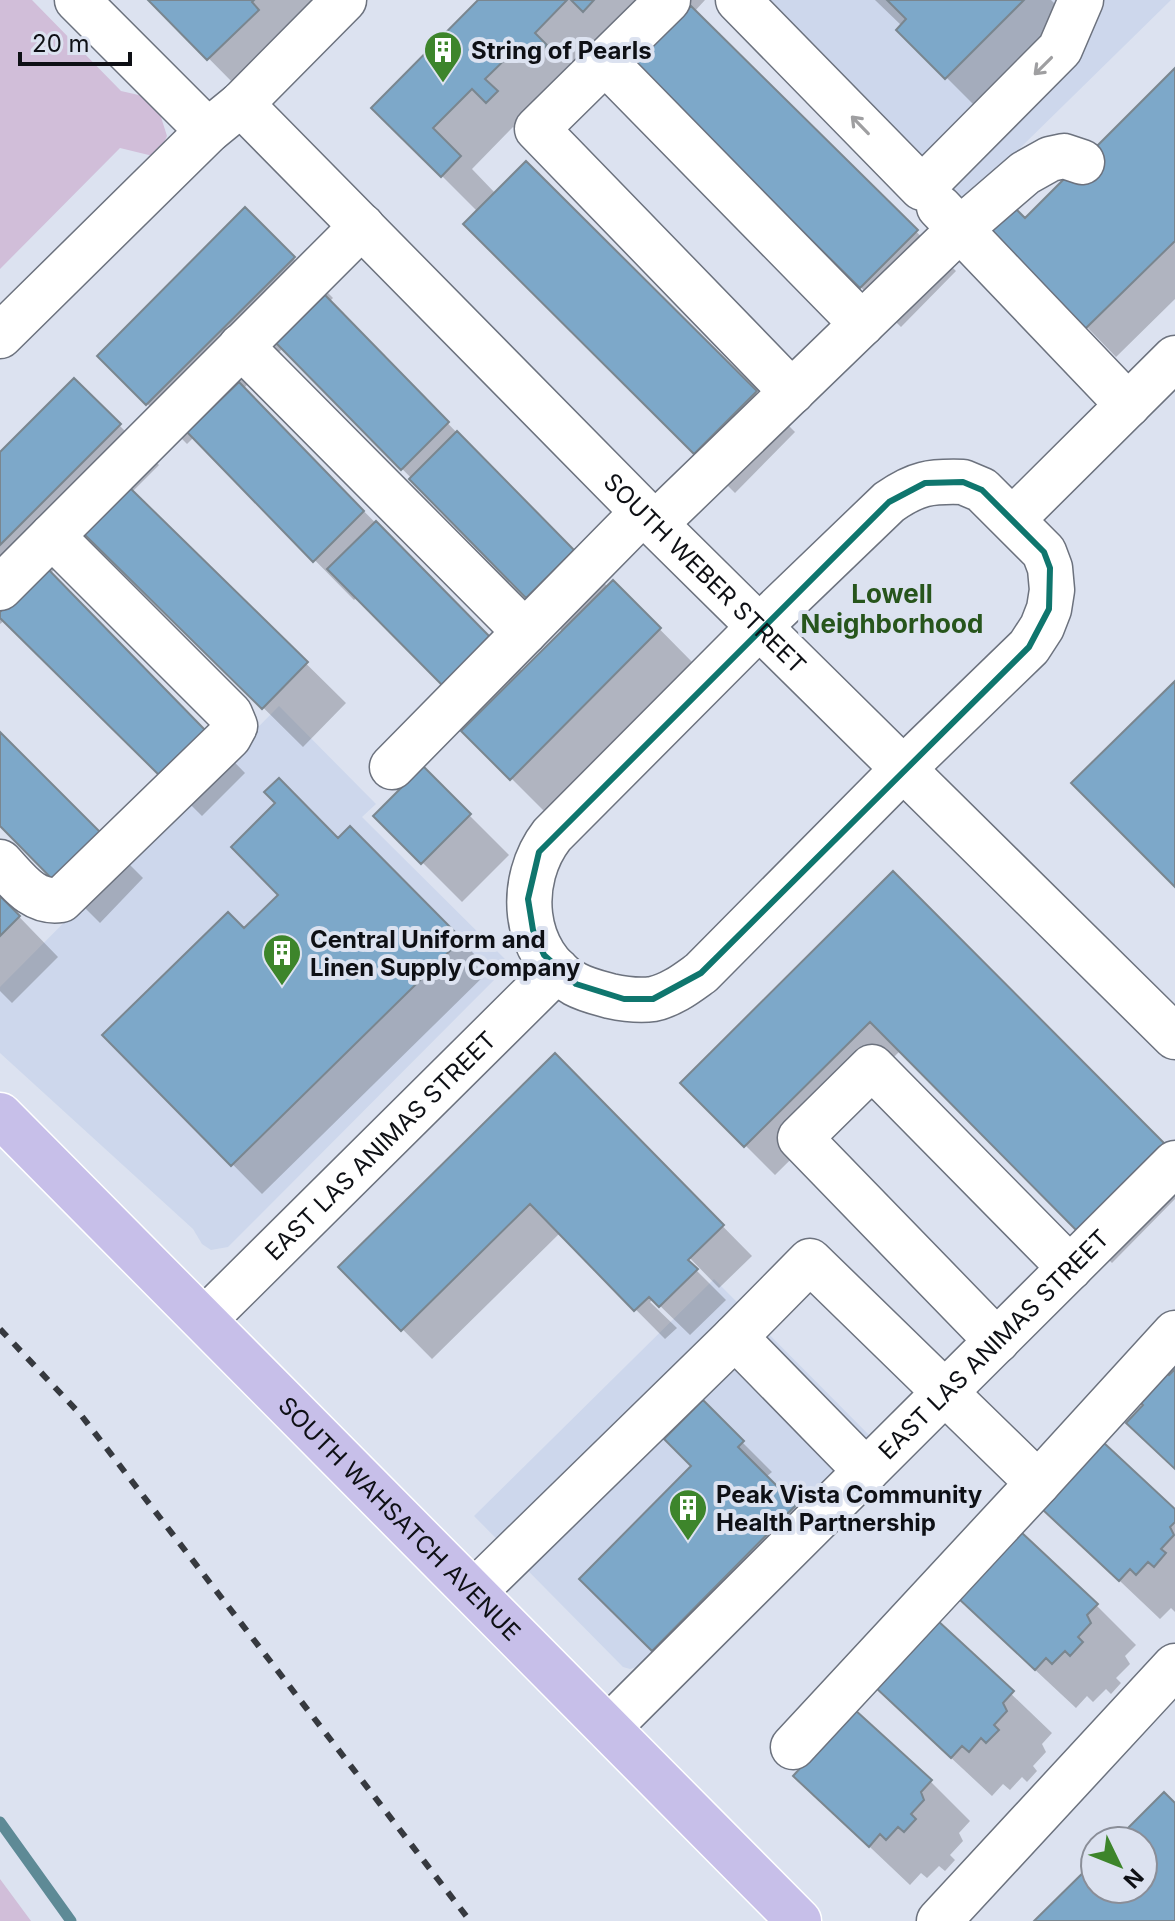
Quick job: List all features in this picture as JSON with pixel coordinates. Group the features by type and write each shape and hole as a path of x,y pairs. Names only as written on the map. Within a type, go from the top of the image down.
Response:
{"main road":[{"name":"SOUTH WAHSATCH AVENUE","path":"0,1115 799,1921"}],"street":[{"path":"77,0 208,131"},
{"path":"0,336 208,131 241,104 344,0"},
{"path":"668,0 537,129 792,392"},
{"path":"738,0 1128,405"},
{"path":"922,188 1060,49 1081,0"},
{"path":"605,62 862,324"},
{"name":"SOUTH WEBER STREET","path":"241,104 649,518 1175,1037"},
{"path":"392,767 525,632 792,392 959,230 1040,163 1064,156 1082,162"},
{"path":"0,588 362,226"},
{"path":"241,346 525,632"},
{"path":"1013,519 1175,358"},
{"path":"963,482 982,490 1013,519 1044,552 1050,568 1052,590 1046,618 1029,647 701,973 678,990 653,999 624,999 576,984 557,970 537,943 530,914 530,883 539,852 552,835 760,626 889,502 908,489 925,483 963,482"},
{"path":"0,862 35,897 48,902 61,900 229,737 235,726 230,714 52,536"},
{"name":"EAST LAS ANIMAS STREET","path":"204,1320 557,970"},
{"path":"997,1341 800,1138 872,1067 1070,1268"},
{"name":"EAST LAS ANIMAS STREET","path":"608,1728 1175,1163"},
{"path":"474,1592 810,1261 943,1394 1038,1483"},
{"path":"793,1747 1175,1333"},
{"path":"735,1337 866,1471"},
{"path":"939,1921 1175,1666"}],"highlighted area":[{"path":"963,482 982,490 1044,552 1050,568 1049,609 1029,647 701,973 653,999 624,999 576,984 544,955 533,930 528,899 539,852 889,502 925,483"}],"shaded area":[{"path":"0,0 32,0 121,91 143,96 160,114 167,136 157,157 120,148 0,269"},
{"path":"723,0 1171,0 971,196 937,224"},
{"path":"279,706 376,804 362,817 510,964 228,1247 211,1250 202,1244 193,1229 0,1053 0,987"},
{"path":"714,1279 870,1436 638,1667 630,1669 623,1667 474,1516"},
{"path":"0,1879 31,1921 0,1921"}],"building":[{"path":"148,0 254,0 252,2 259,10 207,60"},
{"name":"String of Pearls","path":"478,0 567,0 535,33 547,45 534,59 520,45 485,79 498,91 486,103 472,89 433,128 461,156 441,177 371,108"},
{"name":"String of Pearls","path":"571,0 594,0 583,12"},
{"path":"887,0 1024,0 945,79 896,30 906,19"},
{"path":"691,6 918,230 860,288 634,65"},
{"path":"1175,68 1175,241 1085,329 985,225 1009,202 1025,218"},
{"path":"526,161 757,391 694,454 463,224"},
{"path":"245,207 295,257 146,405 97,356"},
{"path":"325,295 449,422 401,470 276,343"},
{"path":"74,378 121,424 0,545 0,452"},
{"path":"239,382 364,511 313,562 187,432"},
{"path":"457,431 574,550 526,598 409,479"},
{"path":"129,487 308,662 262,709 83,533"},
{"path":"376,521 493,640 445,688 327,569"},
{"path":"45,566 207,732 161,777 0,618 0,612"},
{"path":"613,580 661,628 510,780 461,731"},
{"path":"1175,681 1175,887 1071,783"},
{"path":"0,732 105,837 58,885 0,826"},
{"path":"423,766 471,814 421,864 373,816"},
{"name":"Central Uniform and Linen Supply Company","path":"279,778 338,838 350,826 462,939 231,1166 102,1035 228,912 244,928 278,895 231,847 275,803 264,792"},
{"path":"893,871 1168,1147 1081,1235 870,1022 744,1147 680,1083"},
{"path":"0,896 20,916 0,936"},
{"path":"555,1053 724,1225 688,1260 698,1269 659,1307 649,1297 634,1311 530,1204 401,1331 338,1267"},
{"path":"1163,1369 1169,1375 1175,1369 1175,1469 1126,1423 1143,1405 1136,1398"},
{"name":"Peak Vista Community Health Partnership","path":"703,1400 744,1441 738,1447 796,1505 652,1651 579,1579 691,1466 664,1439"},
{"path":"1104,1443 1175,1509 1175,1522 1170,1527 1174,1535 1161,1549 1166,1553 1154,1567 1148,1562 1136,1575 1130,1569 1119,1581 1043,1510 1060,1492 1053,1485 1086,1462"},
{"path":"1021,1532 1098,1604 1087,1615 1091,1623 1078,1637 1083,1642 1070,1656 1065,1651 1052,1664 1046,1658 1035,1670 959,1599"},
{"path":"937,1620 1014,1691 1003,1703 1007,1711 994,1725 999,1730 986,1743 981,1738 969,1752 962,1746 951,1758 875,1687"},
{"path":"854,1709 932,1780 921,1792 924,1800 911,1814 916,1819 904,1832 898,1827 886,1840 880,1834 869,1847 793,1776"},
{"path":"1164,1792 1175,1803 1175,1921 1034,1921 1079,1877 1079,1905 1159,1905 1159,1825 1131,1825"}],"waterway":[{"path":"0,1822 71,1921"}],"railway":[{"path":"0,1329 81,1415 470,1921"}],"place":[{"name":"String of Pearls","path":"443,84"},
{"name":"Central Uniform and Linen Supply Company","path":"282,987"},
{"name":"Peak Vista Community Health Partnership","path":"688,1542"}],"district":[{"name":"Lowell Neighborhood","path":"892,608"}]}
